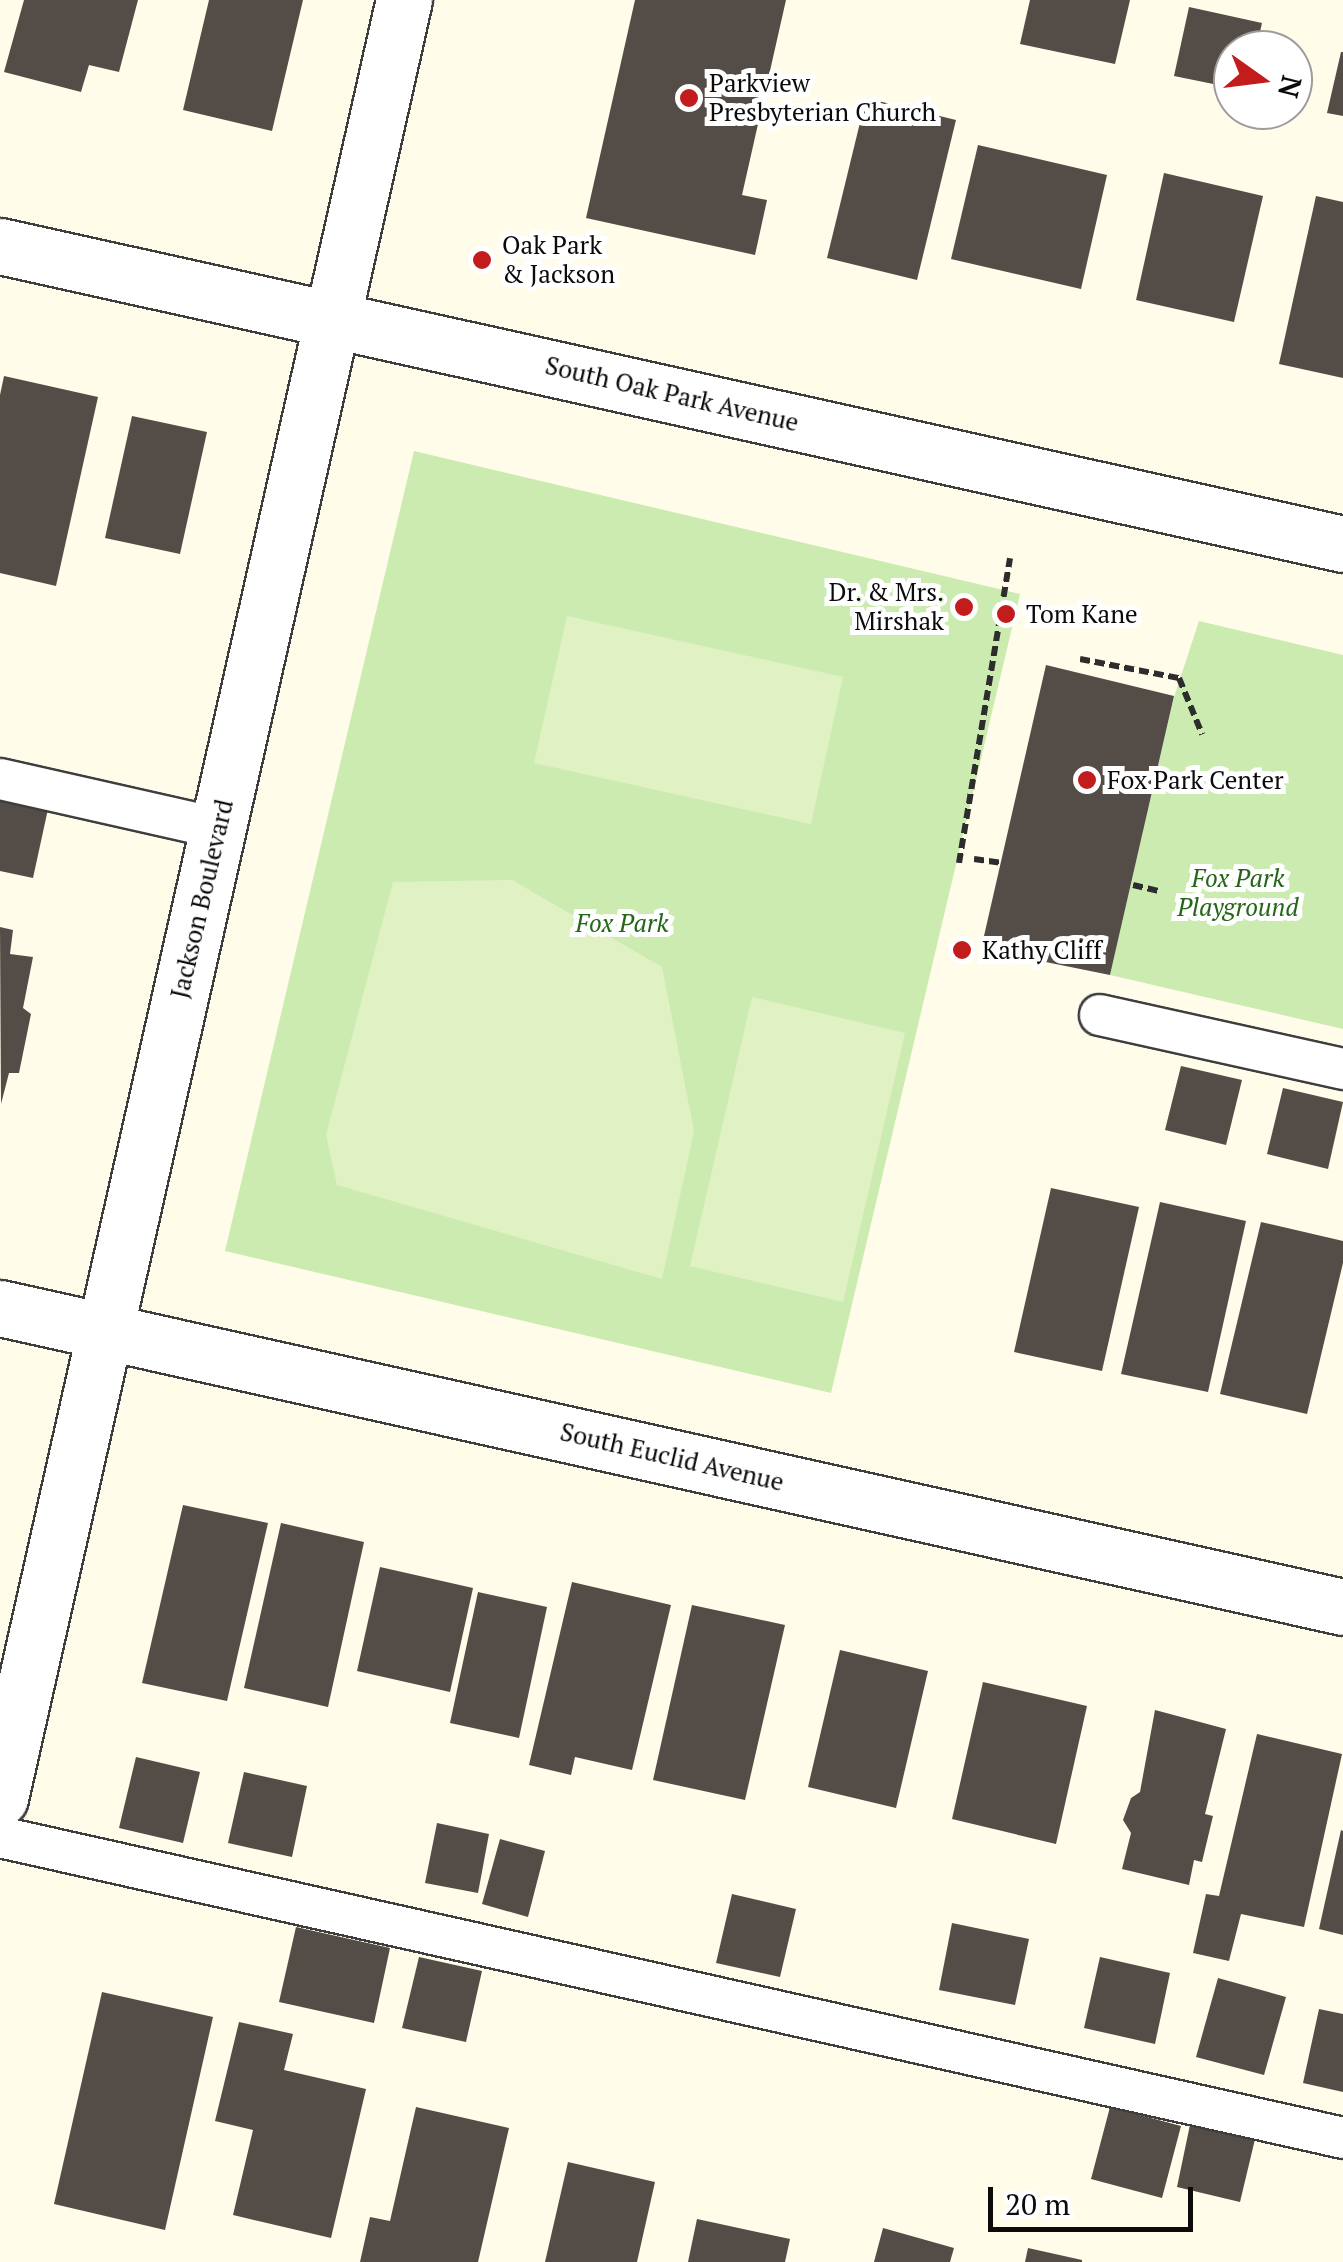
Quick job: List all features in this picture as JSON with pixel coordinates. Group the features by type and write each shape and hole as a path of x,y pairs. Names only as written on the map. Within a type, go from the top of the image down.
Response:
{"street":[{"name":"Jackson Boulevard","path":"0,1798 404,0"},
{"name":"South Oak Park Avenue","path":"0,246 1343,544"},
{"name":"South Euclid Avenue","path":"0,1308 1343,1607"}],"lane":[{"path":"0,780 218,828"},
{"path":"1100,1015 1343,1069"},
{"path":"0,1837 1343,2138"}],"path":[{"path":"960,863 1010,558"},
{"path":"1080,659 1179,678 1202,734"},
{"path":"974,859 1002,863"},
{"path":"1132,885 1159,891"}],"green space":[{"name":"Fox Park","path":"414,451 1020,594 831,1393 225,1251"},
{"path":"567,616 843,677 811,824 534,763"},
{"name":"Fox Park Playground","path":"1199,621 1343,655 1343,1029 1110,975 1174,697"},
{"path":"512,880 662,967 694,1131 662,1279 337,1185 326,1135 393,882"},
{"path":"752,997 905,1033 843,1302 690,1266"}],"building":[{"path":"24,0 138,0 119,72 89,65 81,92 4,72"},
{"path":"209,0 303,0 272,131 183,110"},
{"name":"Parkview Presbyterian Church","path":"635,0 786,0 742,195 767,200 755,255 586,218"},
{"path":"1030,0 1130,0 1115,64 1020,44"},
{"path":"1189,7 1262,23 1260,30 1213,30 1213,84 1174,76"},
{"path":"1343,52 1343,116 1327,113"},
{"path":"866,98 956,120 917,280 827,258"},
{"path":"978,145 1107,175 1081,289 951,259"},
{"path":"1164,173 1263,196 1234,322 1136,300"},
{"path":"1316,196 1343,202 1343,378 1279,364"},
{"path":"4,376 98,397 56,586 0,573 0,395"},
{"path":"132,416 207,432 180,554 105,538"},
{"name":"Fox Park Center","path":"1046,665 1174,696 1110,975 981,949"},
{"path":"0,799 48,809 33,878 0,871"},
{"path":"0,927 13,930 10,954 33,957 23,1008 31,1014 19,1073 9,1073 1,1104"},
{"path":"1181,1066 1242,1080 1226,1145 1165,1130"},
{"path":"1283,1088 1343,1102 1328,1169 1267,1154"},
{"path":"1051,1188 1139,1207 1102,1371 1014,1352"},
{"path":"1160,1202 1246,1221 1208,1392 1121,1374"},
{"path":"1261,1222 1343,1241 1343,1263 1307,1414 1220,1394"},
{"path":"183,1505 268,1523 227,1701 142,1683"},
{"path":"281,1523 364,1542 328,1707 244,1688"},
{"path":"380,1567 473,1588 450,1692 357,1671"},
{"path":"572,1582 671,1605 632,1770 575,1757 571,1775 529,1765"},
{"path":"478,1592 547,1607 519,1738 450,1723"},
{"path":"692,1605 785,1625 745,1800 653,1780"},
{"path":"840,1650 928,1671 896,1808 808,1787"},
{"path":"983,1682 1087,1706 1056,1844 952,1819"},
{"path":"1155,1710 1226,1729 1205,1814 1213,1816 1202,1862 1194,1860 1189,1885 1122,1869 1131,1833 1123,1820 1131,1798 1140,1792"},
{"path":"1257,1734 1342,1754 1304,1927 1241,1914 1229,1961 1193,1953 1206,1894 1219,1896"},
{"path":"136,1757 200,1772 183,1843 119,1828"},
{"path":"244,1772 307,1786 292,1857 228,1843"},
{"path":"437,1823 489,1834 478,1893 425,1883"},
{"path":"1343,1831 1343,1935 1319,1929"},
{"path":"500,1839 545,1851 528,1917 482,1904"},
{"path":"732,1894 796,1909 780,1977 716,1963"},
{"path":"952,1923 1029,1939 1015,2005 939,1990"},
{"path":"296,1927 390,1948 374,2023 279,2002"},
{"path":"419,1957 482,1971 466,2042 402,2028"},
{"path":"1100,1957 1170,1973 1155,2044 1084,2028"},
{"path":"1218,1978 1286,1997 1264,2075 1196,2057"},
{"path":"102,1992 213,2017 165,2230 54,2204"},
{"path":"1319,2009 1343,2014 1343,2092 1303,2083"},
{"path":"239,2022 293,2034 284,2070 366,2089 331,2238 233,2215 253,2130 215,2121"},
{"path":"416,2107 509,2128 478,2262 360,2262 370,2217 390,2221"},
{"path":"1110,2107 1181,2126 1162,2198 1091,2179"},
{"path":"1191,2120 1256,2135 1240,2202 1177,2187"},
{"path":"568,2162 655,2182 637,2262 545,2262"},
{"path":"697,2219 790,2239 785,2262 688,2262"},
{"path":"883,2228 954,2248 950,2262 874,2262"},
{"path":"1028,2248 1082,2260 1082,2262 1025,2262"}],"place":[{"name":"Parkview Presbyterian Church","path":"689,98"},
{"name":"Oak Park & Jackson","path":"482,260"},
{"name":"Dr. & Mrs. Mirshak","path":"964,607"},
{"name":"Tom Kane","path":"1006,614"},
{"name":"Fox Park Center","path":"1087,780"},
{"name":"Kathy Cliff","path":"962,950"}]}
